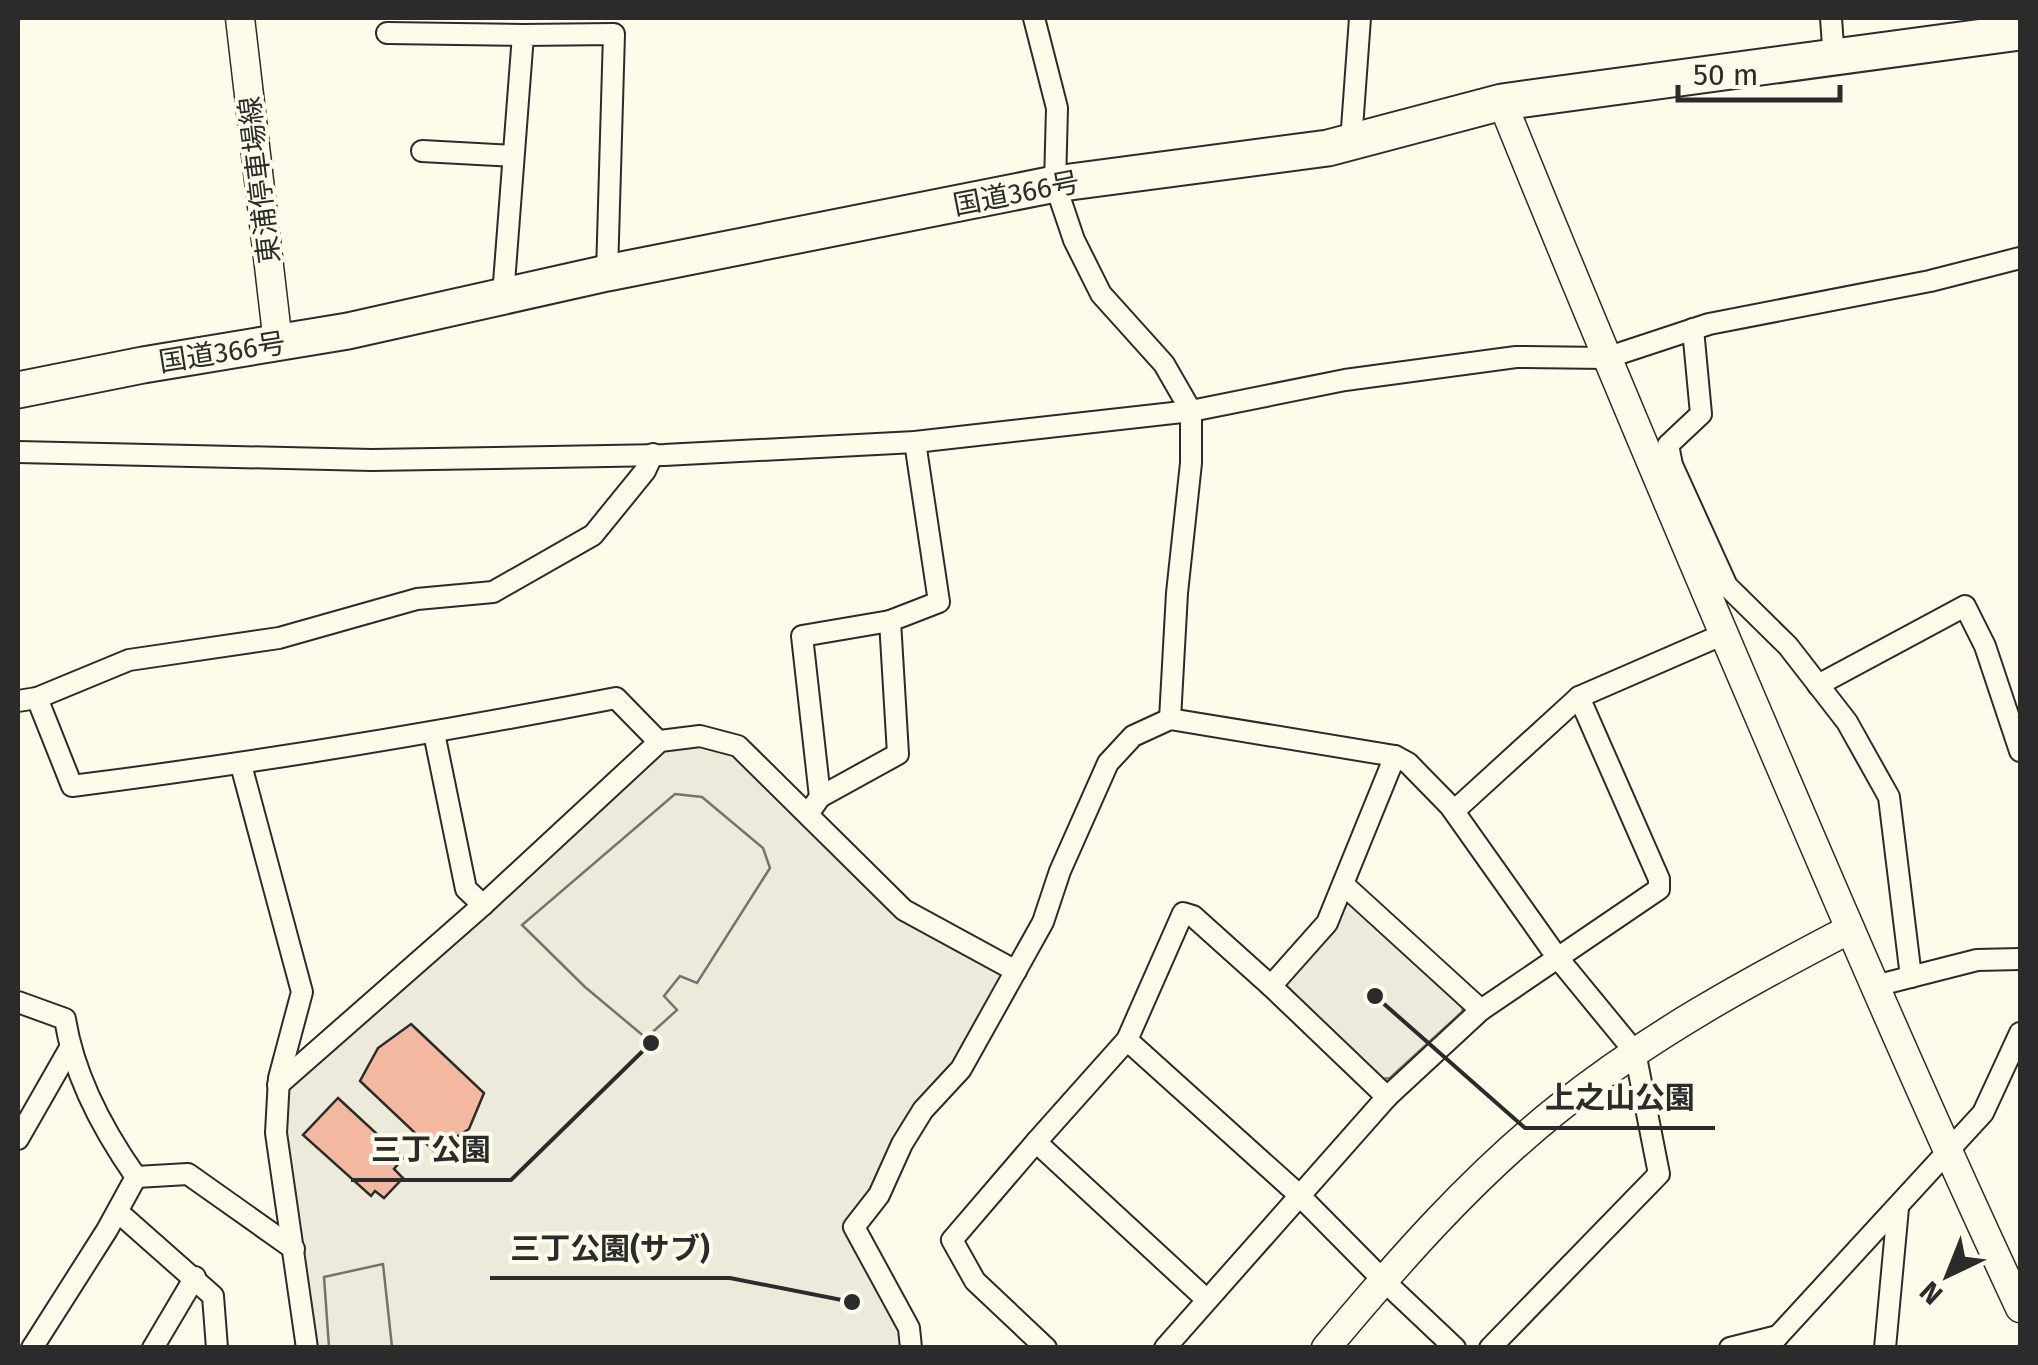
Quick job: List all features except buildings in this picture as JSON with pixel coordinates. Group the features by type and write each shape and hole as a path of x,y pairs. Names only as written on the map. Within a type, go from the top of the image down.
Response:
{"highway":[{"name":"国道366号","path":"18,390 278,343 607,272 1055,184 1328,148 1502,102 2020,32"}],"street":[{"name":"東浦停車場線","path":"240,18 278,343"},
{"path":"1034,18 1057,108 1055,184 1074,240 1109,305 1164,364 1191,410 1170,719"},
{"path":"1352,142 1360,18"},
{"path":"1831,18 1834,60"},
{"path":"387,33 614,34 607,272"},
{"path":"502,296 523,35"},
{"path":"1502,102 1606,358 1850,930 2020,1308"},
{"path":"422,151 513,156"},
{"path":"18,452 372,460 798,450 915,442 1191,410 1345,380 1516,357 1606,358 1693,329 1930,281 2020,258"},
{"path":"1693,329 1701,414 1668,445 1672,465 1727,586 1788,646 1848,722 1890,797 1911,977"},
{"path":"814,806 802,636 890,621 939,602 915,442"},
{"path":"653,454 646,471 592,535 493,592 417,599 279,638 128,660 27,699 72,786 434,733 616,698 659,742"},
{"path":"1818,684 1965,606 1985,646 2020,750"},
{"path":"814,806 898,754 890,621"},
{"path":"1454,811 1579,697 1724,634"},
{"path":"1164,1348 1387,1096 1481,1010 1659,889 1659,879 1579,697"},
{"path":"911,1348 908,1328 854,1227 879,1194 923,1110 961,1069 1043,922 1060,871 1108,763 1134,736 1170,719 1394,756 1408,763 1454,811 1557,957 1635,1052 1660,1174 1490,1348"},
{"path":"434,733 466,889 482,905"},
{"path":"278,1085 659,742 700,736 738,746 814,806 904,910 1016,971"},
{"path":"1271,986 1326,923 1394,756"},
{"path":"241,764 302,992 278,1085 276,1133 307,1348"},
{"path":"1344,886 1481,1010"},
{"path":"1046,1348 975,1281 952,1240 1127,1040 1183,913 1193,916 1387,1096"},
{"path":"1326,1348 1382,1280 1503,1156 1558,1108 1635,1052 1732,990 1850,930"},
{"path":"1875,986 1977,960 2020,959"},
{"path":"18,1002 65,1019 70,1048 107,1136 136,1177"},
{"path":"1730,1348 1773,1342 1898,1208 1983,1113 2010,1075 2020,1033"},
{"path":"1127,1040 1298,1194 1456,1348"},
{"path":"18,1138 70,1048"},
{"path":"1036,1142 1206,1299"},
{"path":"136,1177 188,1174 294,1248"},
{"path":"32,1348 136,1177"},
{"path":"1885,1348 1898,1208"},
{"path":"118,1212 213,1296 217,1348"},
{"path":"153,1348 195,1278"}],"shaded area":[{"path":"659,742 738,746 904,910 1016,971 854,1227 911,1347 307,1347 278,1085"},
{"path":"675,794 702,797 763,848 770,868 697,983 680,976 664,996 677,1010 646,1038 585,987 522,925"},
{"path":"1344,903 1353,905 1464,1004 1462,1012 1390,1078 1382,1079 1287,988 1287,978 1333,932"},
{"path":"383,1264 392,1347 329,1347 324,1277"}],"place":[{"name":"上之山公園","path":"1375,996"},
{"name":"三丁公園","path":"651,1043"},
{"name":"三丁公園(サブ)","path":"852,1302"}]}
